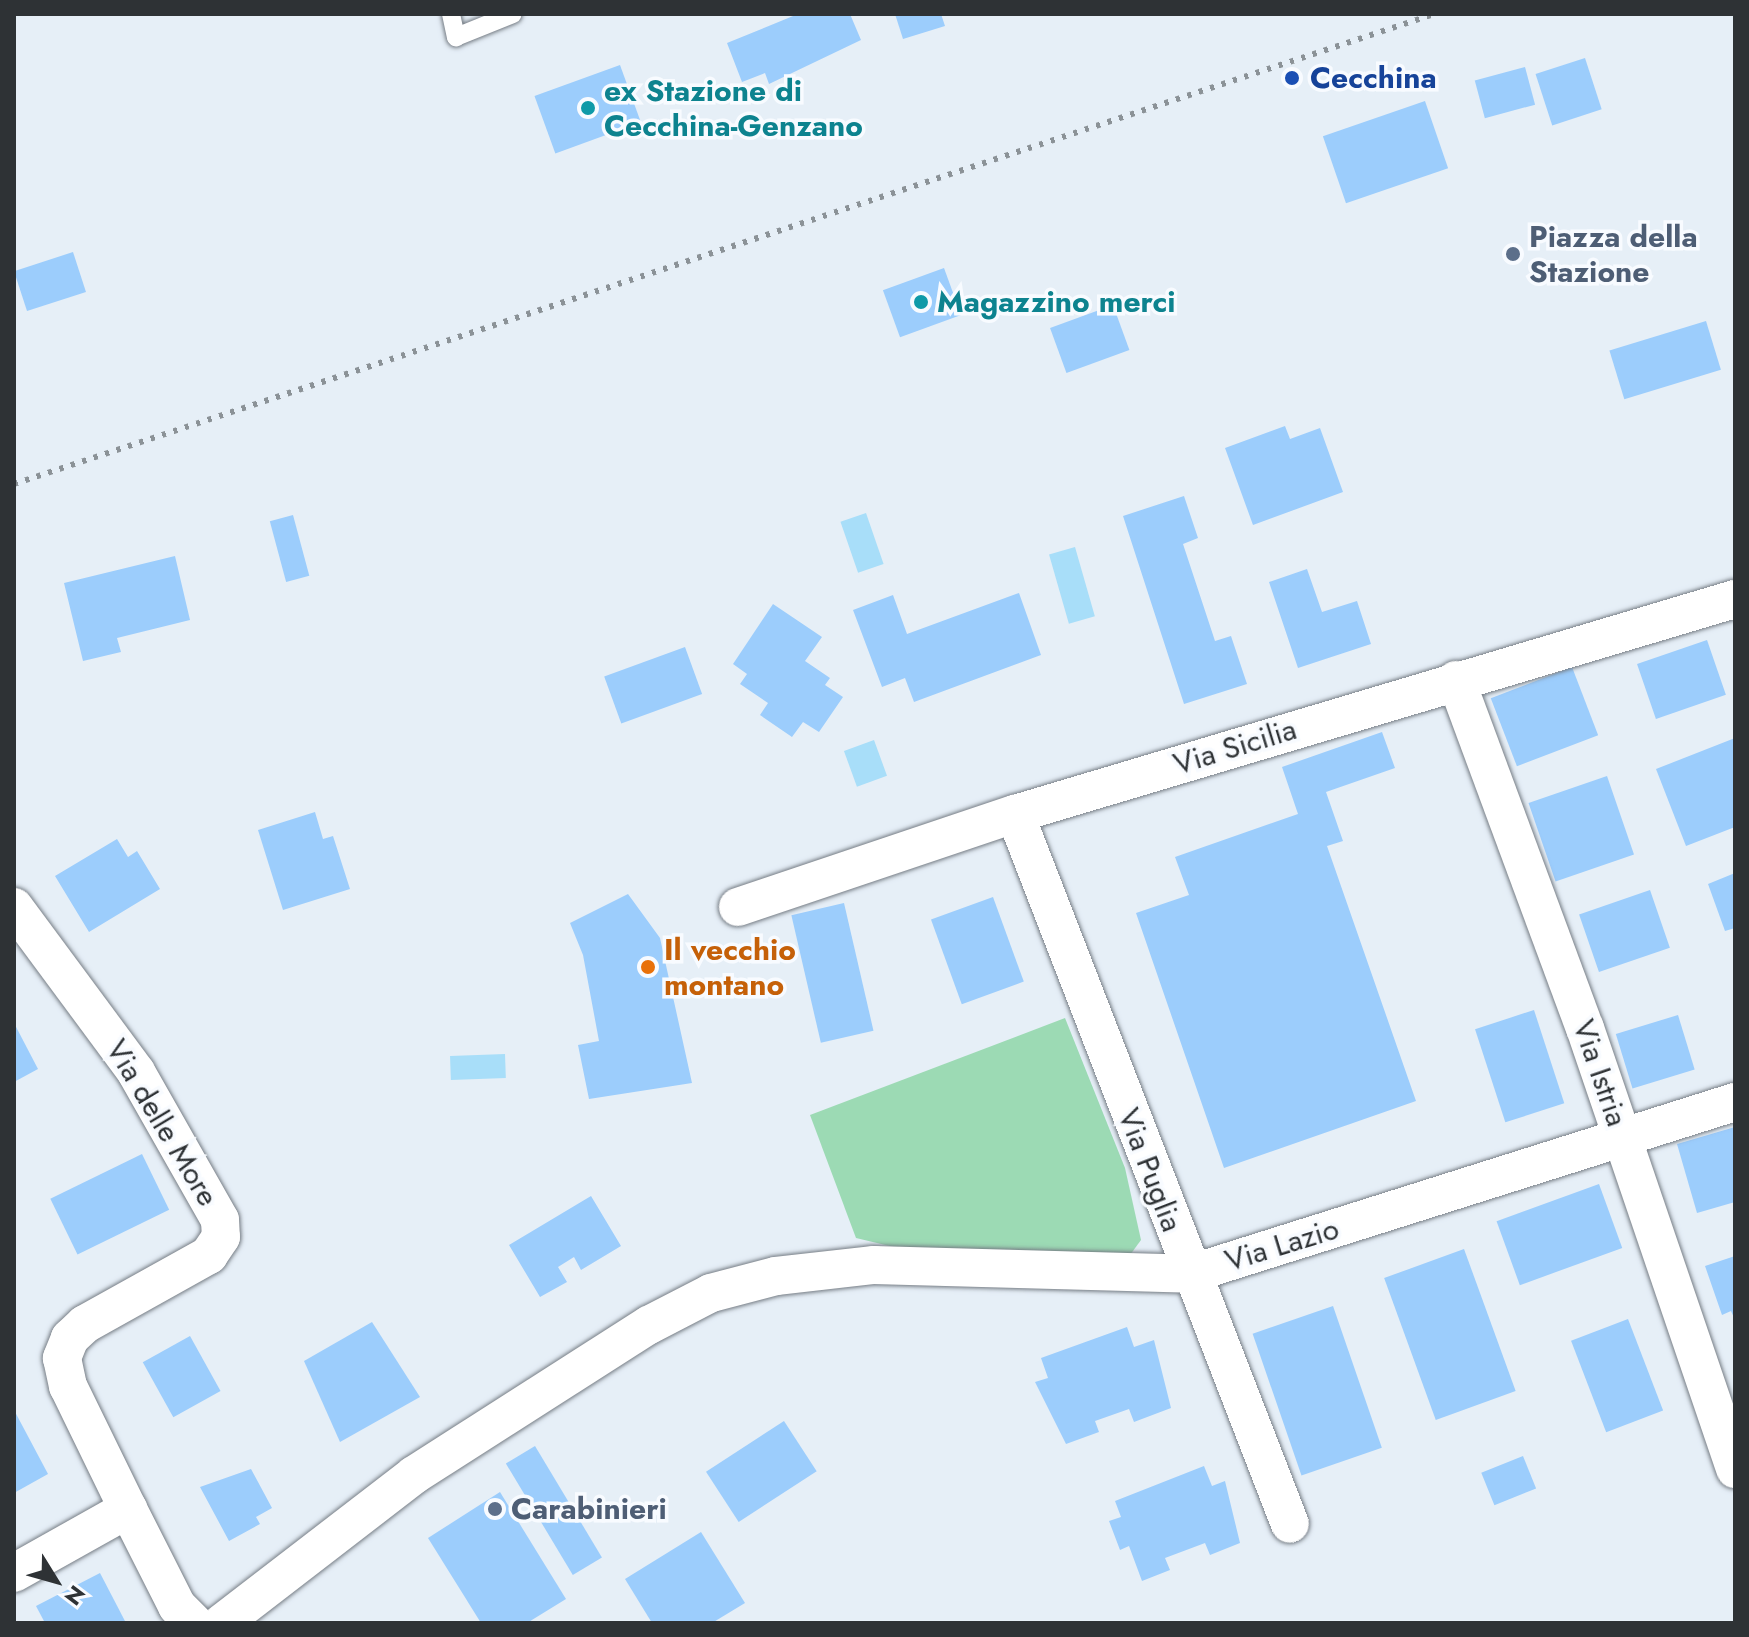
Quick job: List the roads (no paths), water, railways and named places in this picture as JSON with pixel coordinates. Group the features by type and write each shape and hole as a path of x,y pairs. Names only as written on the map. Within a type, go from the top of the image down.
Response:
{"street":[{"name":"Via Sicilia","path":"738,907 1015,814 1456,680 1733,607"},
{"name":"Via Istria","path":"1456,680 1623,1140 1735,1469"},
{"name":"Via Puglia","path":"1015,814 1190,1274 1290,1524"},
{"name":"Via delle More","path":"14,907 136,1072 220,1220 221,1237 209,1255 92,1320 65,1347 64,1377 177,1606 194,1623"},
{"name":"Via Lazio","path":"222,1623 381,1497 649,1325 711,1293 811,1270 903,1265 1190,1274 1623,1140 1735,1102"},
{"path":"14,1573 128,1509"}],"lane":[{"path":"451,14 456,37 513,14"}],"water":[{"path":"866,513 884,564 858,573 840,522"},
{"path":"1075,547 1095,616 1069,624 1049,554"},
{"path":"874,740 887,776 857,787 844,751"},
{"path":"505,1054 506,1078 451,1080 450,1056"}],"railway":[{"path":"14,484 1434,14"}],"place":[{"name":"Cecchina","path":"1292,78"},
{"name":"ex Stazione di Cecchina-Genzano","path":"588,108"},
{"name":"Piazza della Stazione","path":"1513,254"},
{"name":"Magazzino merci","path":"921,302"},
{"name":"Il vecchio montano","path":"648,967"},
{"name":"Carabinieri","path":"495,1509"}]}
